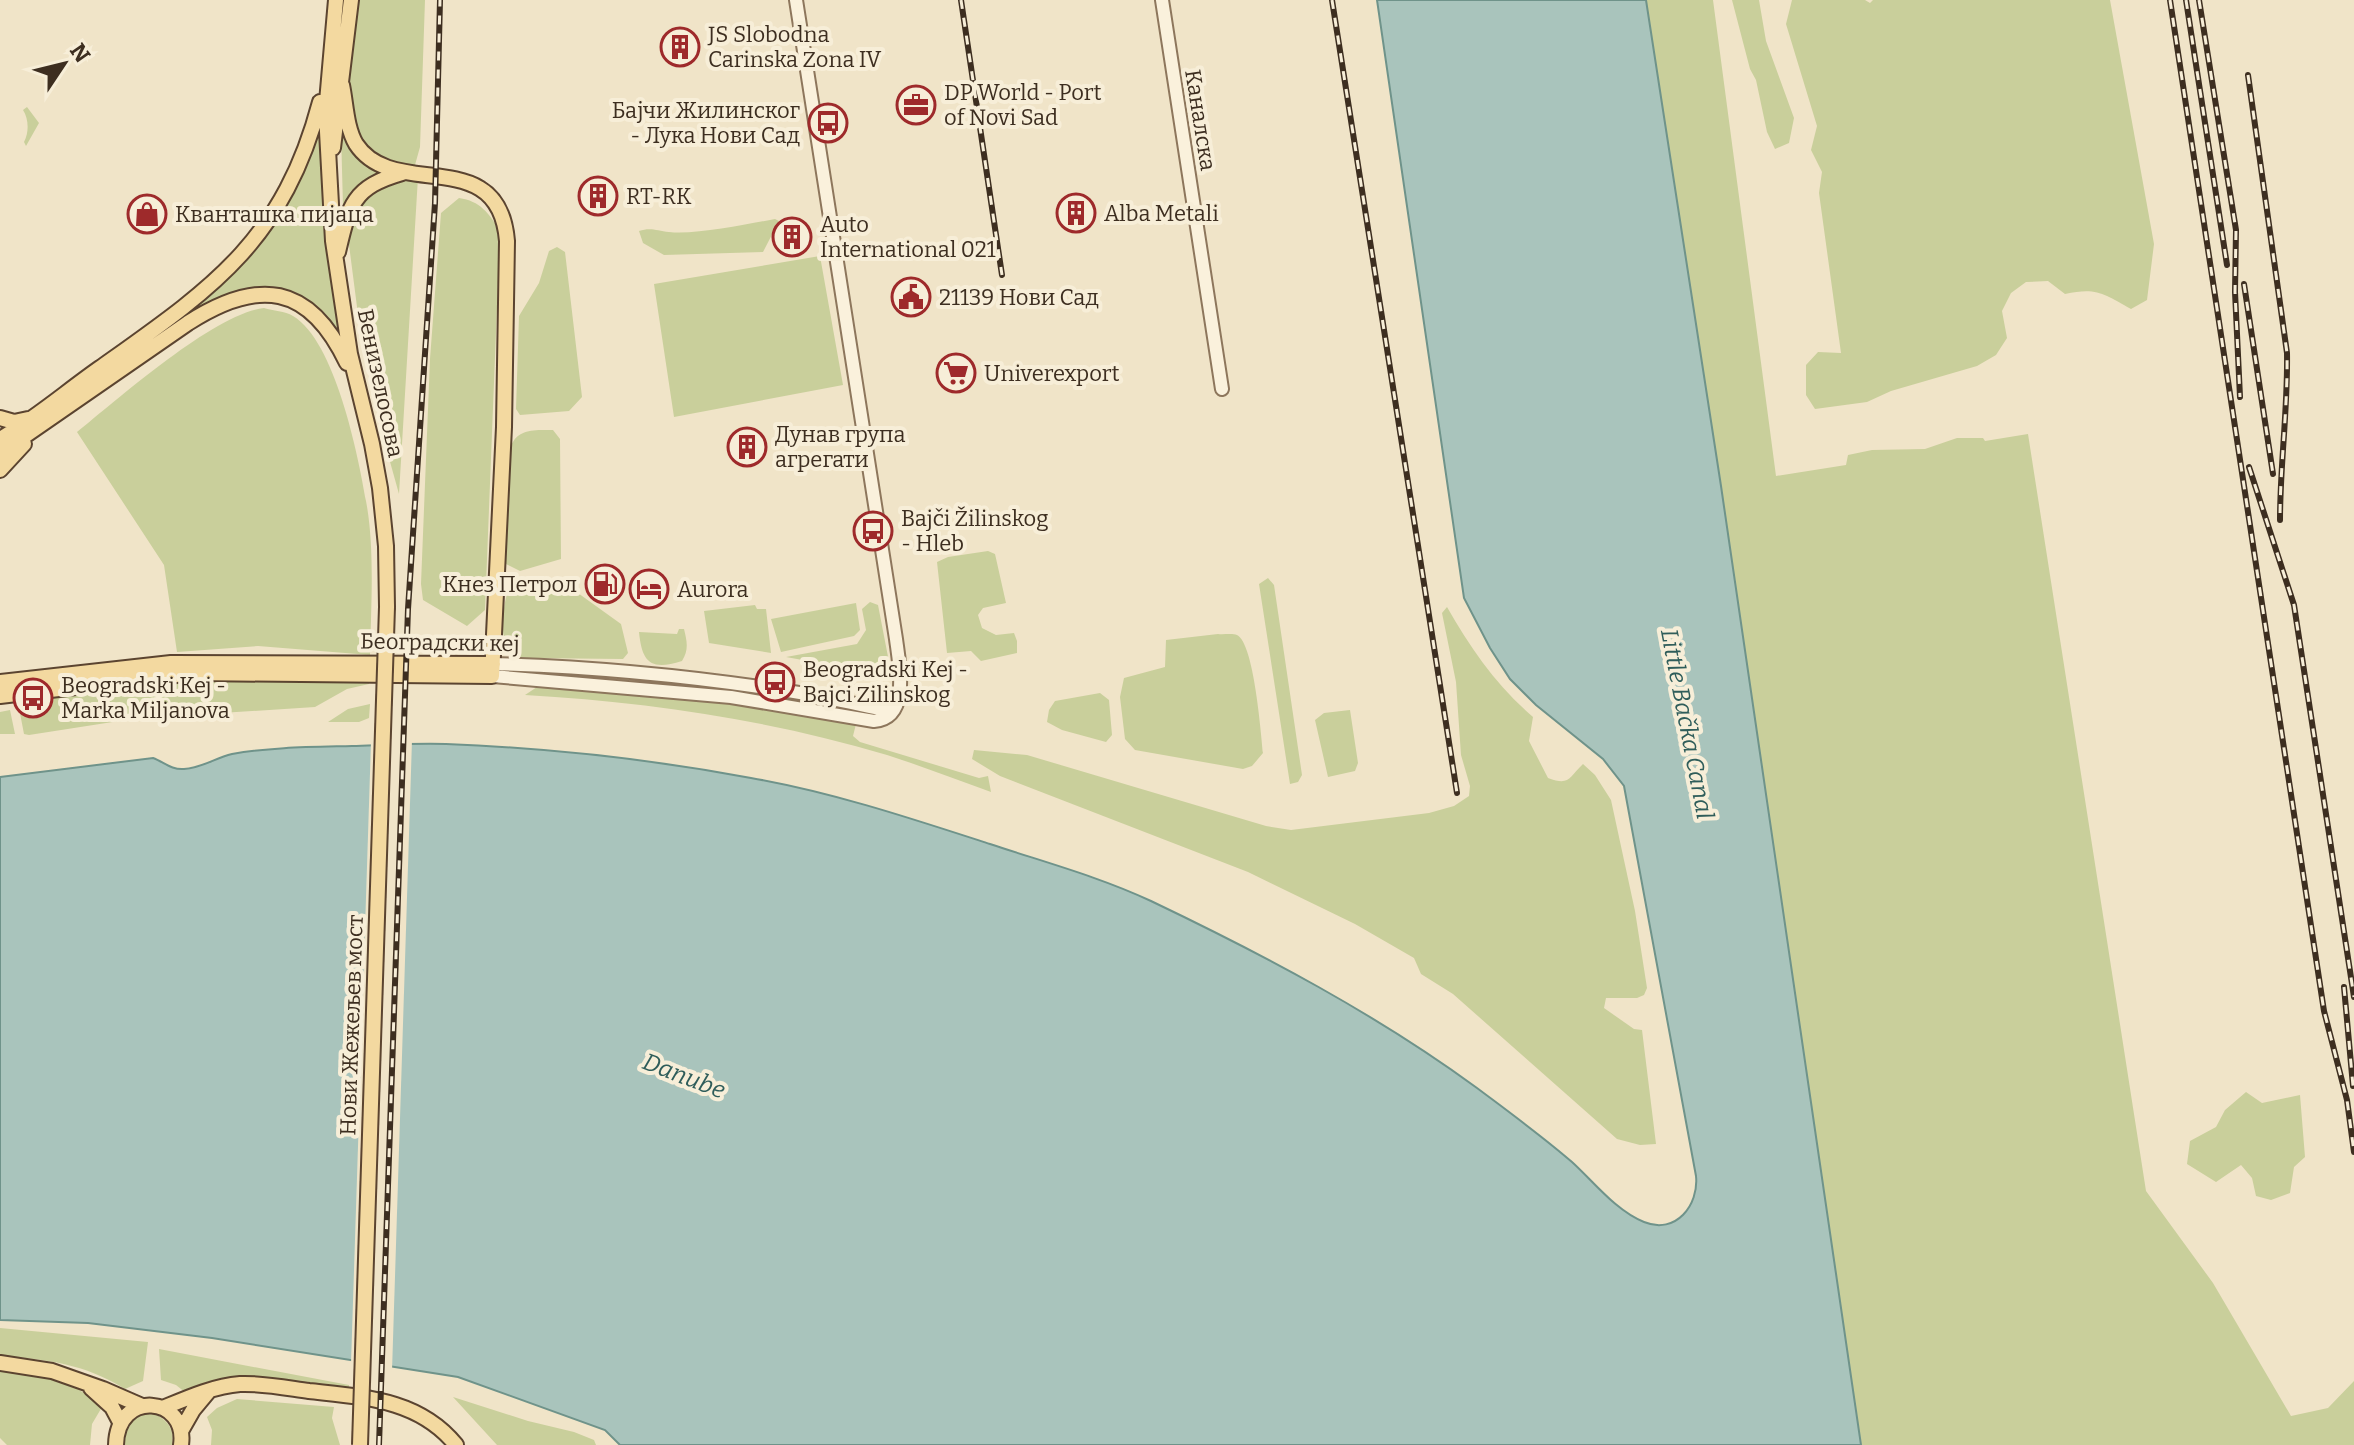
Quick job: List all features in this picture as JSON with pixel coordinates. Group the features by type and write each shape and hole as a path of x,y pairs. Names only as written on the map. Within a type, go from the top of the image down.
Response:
{"main road":[{"name":"Венизелосова","path":"336,0 326,133 336,263 350,354 372,444 382,507 387,607"},
{"name":"Венизелосова","path":"331,168 351,0"},
{"path":"0,439 175,315 206,291 238,259 283,198 300,166 329,70"},
{"path":"342,85 349,129 370,159 383,166 471,183 494,202 507,231 504,427 492,670"},
{"path":"336,263 349,211 360,191 381,179 406,171"},
{"path":"0,453 211,308 243,296 278,295 299,303 318,316 333,337 359,389"},
{"path":"0,470 56,414"},
{"path":"0,418 14,422 32,418"},
{"name":"Нови Жежељев мост","path":"360,1445 387,607"},
{"name":"Београдски кеј","path":"0,682 171,663 492,670"},
{"name":"Београдски кеј","path":"0,696 193,673 492,670"},
{"path":"0,1363 52,1371 142,1406 163,1408 241,1384 387,1400 425,1418 456,1445"},
{"path":"82,1381 110,1405 120,1422"},
{"path":"181,1438 193,1410 208,1392"},
{"path":"116,1444 120,1422 129,1412 142,1406"},
{"path":"163,1408 175,1418 181,1438"}],"street":[{"name":"Београдски кеј","path":"492,670 875,715 889,716 894,709 900,687 896,639 796,0"},
{"name":"Каналска","path":"1162,0 1222,389"}],"green space":[{"path":"359,0 425,0 420,147 415,165 377,159 358,137 352,120 349,79"},
{"path":"1646,0 1713,0 1776,476 1846,465 1848,455 1872,450 1925,449 1957,438 1983,438 1985,441 2028,434 2146,1191 2213,1283 2291,1416 2328,1408 2354,1381 2354,1445 1861,1445 1721,486"},
{"path":"1732,0 1759,0 1766,41 1794,118 1789,143 1775,149 1767,132 1756,80 1750,69"},
{"path":"1792,0 1865,0 1870,3 1873,0 2110,0 2154,244 2147,300 2131,309 2100,293 2085,291 2065,294 2048,281 2026,282 2011,293 2002,311 2007,338 1996,355 1977,366 1891,391 1867,402 1815,409 1806,395 1806,365 1818,352 1841,353 1819,193 1822,172 1811,150 1817,126 1786,24"},
{"path":"27,107 39,123 26,146 27,122 23,110"},
{"path":"321,127 341,333 305,299 270,286 231,292 187,313 243,260"},
{"path":"341,132 361,159 378,172 351,191 343,207"},
{"path":"404,176 418,177 399,494 382,433 360,330 348,237 351,218 365,192"},
{"path":"459,198 483,209 500,231 485,610 467,626 423,600 421,584 430,359 441,213"},
{"path":"775,219 779,221 763,252 664,255 643,243 639,231 693,232"},
{"path":"557,247 565,252 582,397 569,411 520,415 516,409 519,316 539,283 549,251"},
{"path":"820,256 843,385 674,417 654,284"},
{"path":"264,308 290,314 308,329 321,349 342,400 369,519 372,578 370,655 258,646 177,652 164,565 77,432 194,341 244,313"},
{"path":"553,430 560,439 561,559 520,571 506,564 505,556 511,446 523,433"},
{"path":"988,551 995,554 1006,603 983,608 978,615 982,628 996,635 1014,633 1017,653 981,661 971,651 947,653 937,562 948,557"},
{"path":"557,578 621,624 628,653 623,659 527,658 516,657 509,651 503,622 512,584"},
{"path":"1268,578 1274,585 1302,775 1298,782 1290,784 1259,584"},
{"path":"870,602 878,605 890,667 885,675 786,657 857,644 866,630 862,609"},
{"path":"856,603 860,630 854,636 781,652 771,619"},
{"path":"755,605 757,609 766,609 771,653 709,643 704,611"},
{"path":"1447,607 1485,666 1533,717 1529,741 1548,778 1565,781 1583,764 1595,775 1611,800 1635,911 1647,988 1644,995 1637,998 1606,998 1604,1008 1634,1029 1642,1030 1656,1144 1640,1145 1617,1139 1453,994 1421,974 1414,958 1355,924 1248,872 1000,776 972,759 974,750 1027,755 1266,826 1291,830 1429,813 1454,806 1469,796 1470,786 1461,755 1456,682 1442,613"},
{"path":"679,629 684,629 687,642 682,661 662,665 645,657 639,632 677,634"},
{"path":"1237,635 1248,654 1256,690 1263,753 1252,766 1243,769 1135,750 1125,739 1120,697 1124,678 1165,667 1166,640"},
{"path":"369,676 369,684 347,689 315,707 205,714 204,679"},
{"path":"163,681 201,681 204,716 126,721 123,709 117,710 119,721 24,734 19,708 25,701 34,702 42,696"},
{"path":"537,687 739,704 856,724 853,736 860,742 979,778 988,776 991,792 887,755 753,722 617,702 525,695"},
{"path":"1100,693 1109,700 1112,735 1106,742 1062,730 1047,722 1049,710 1055,701"},
{"path":"370,704 369,718 359,722 328,722 348,709"},
{"path":"10,710 15,734 0,734 0,712"},
{"path":"1350,710 1358,763 1355,771 1328,777 1315,720 1324,713"},
{"path":"2246,1092 2262,1103 2300,1095 2305,1157 2294,1167 2290,1193 2271,1200 2256,1196 2252,1178 2241,1165 2216,1182 2187,1164 2190,1141 2216,1127 2225,1110"},
{"path":"0,1328 148,1342 143,1381 125,1389 65,1364 0,1356"},
{"path":"159,1349 349,1385 349,1394 278,1384 186,1393 176,1385 161,1380"},
{"path":"0,1370 55,1378 78,1389 102,1407 92,1424 90,1445 7,1445 0,1438"},
{"path":"453,1397 574,1432 594,1440 596,1445 497,1445"},
{"path":"237,1399 334,1407 332,1418 340,1445 211,1445 212,1430 207,1417 217,1408"},
{"path":"150,1413 168,1424 172,1445 125,1445 125,1433 130,1423 138,1416"}],"water":[{"path":"1377,0 1646,0 1721,486 1861,1445 620,1445 605,1430 458,1377 212,1338 88,1323 0,1320 0,777 153,758 171,767 184,769 232,754 277,749 446,744 522,748 675,765 842,798 1072,870 1132,892 1235,943 1399,1035 1537,1133 1614,1203 1634,1217 1656,1225 1675,1221 1683,1215 1694,1197 1696,1176 1624,786 1603,759 1536,705 1510,679 1464,598"}],"pier":[{"path":"412,740 392,1371 351,1364 371,742"}],"railway":[{"path":"379,1445 408,609 435,203 440,0"},
{"path":"961,0 1002,275"},
{"path":"1332,0 1457,793"},
{"path":"2170,0 2324,1011 2347,1100 2354,1152"},
{"path":"2186,0 2227,265"},
{"path":"2199,0 2236,230 2235,292 2240,397"},
{"path":"2248,75 2287,353 2280,520"},
{"path":"2244,284 2273,474"},
{"path":"2249,467 2294,605 2354,997"},
{"path":"2344,987 2353,1086"}],"place":[{"name":"JS Slobodna Carinska Zona IV","path":"680,47"},
{"name":"DP World - Port of Novi Sad","path":"916,105"},
{"name":"Бајчи Жилинског - Лука Нови Сад","path":"828,123"},
{"name":"RT-RK","path":"598,196"},
{"name":"Alba Metali","path":"1076,213"},
{"name":"Кванташка пијаца","path":"147,214"},
{"name":"Auto International 021","path":"792,237"},
{"name":"21139 Нови Сад","path":"911,297"},
{"name":"Univerexport","path":"956,373"},
{"name":"Дунав група агрегати","path":"747,447"},
{"name":"Bajči Žilinskog - Hleb","path":"873,531"},
{"name":"Кнез Петрол","path":"605,584"},
{"name":"Aurora","path":"649,589"},
{"name":"Beogradski Kej - Bajci Zilinskog","path":"775,682"},
{"name":"Beogradski Kej - Marka Miljanova","path":"33,698"}],"water label":[{"name":"Little Bačka Canal","path":"1687,724"},
{"name":"Danube","path":"684,1076"}]}
